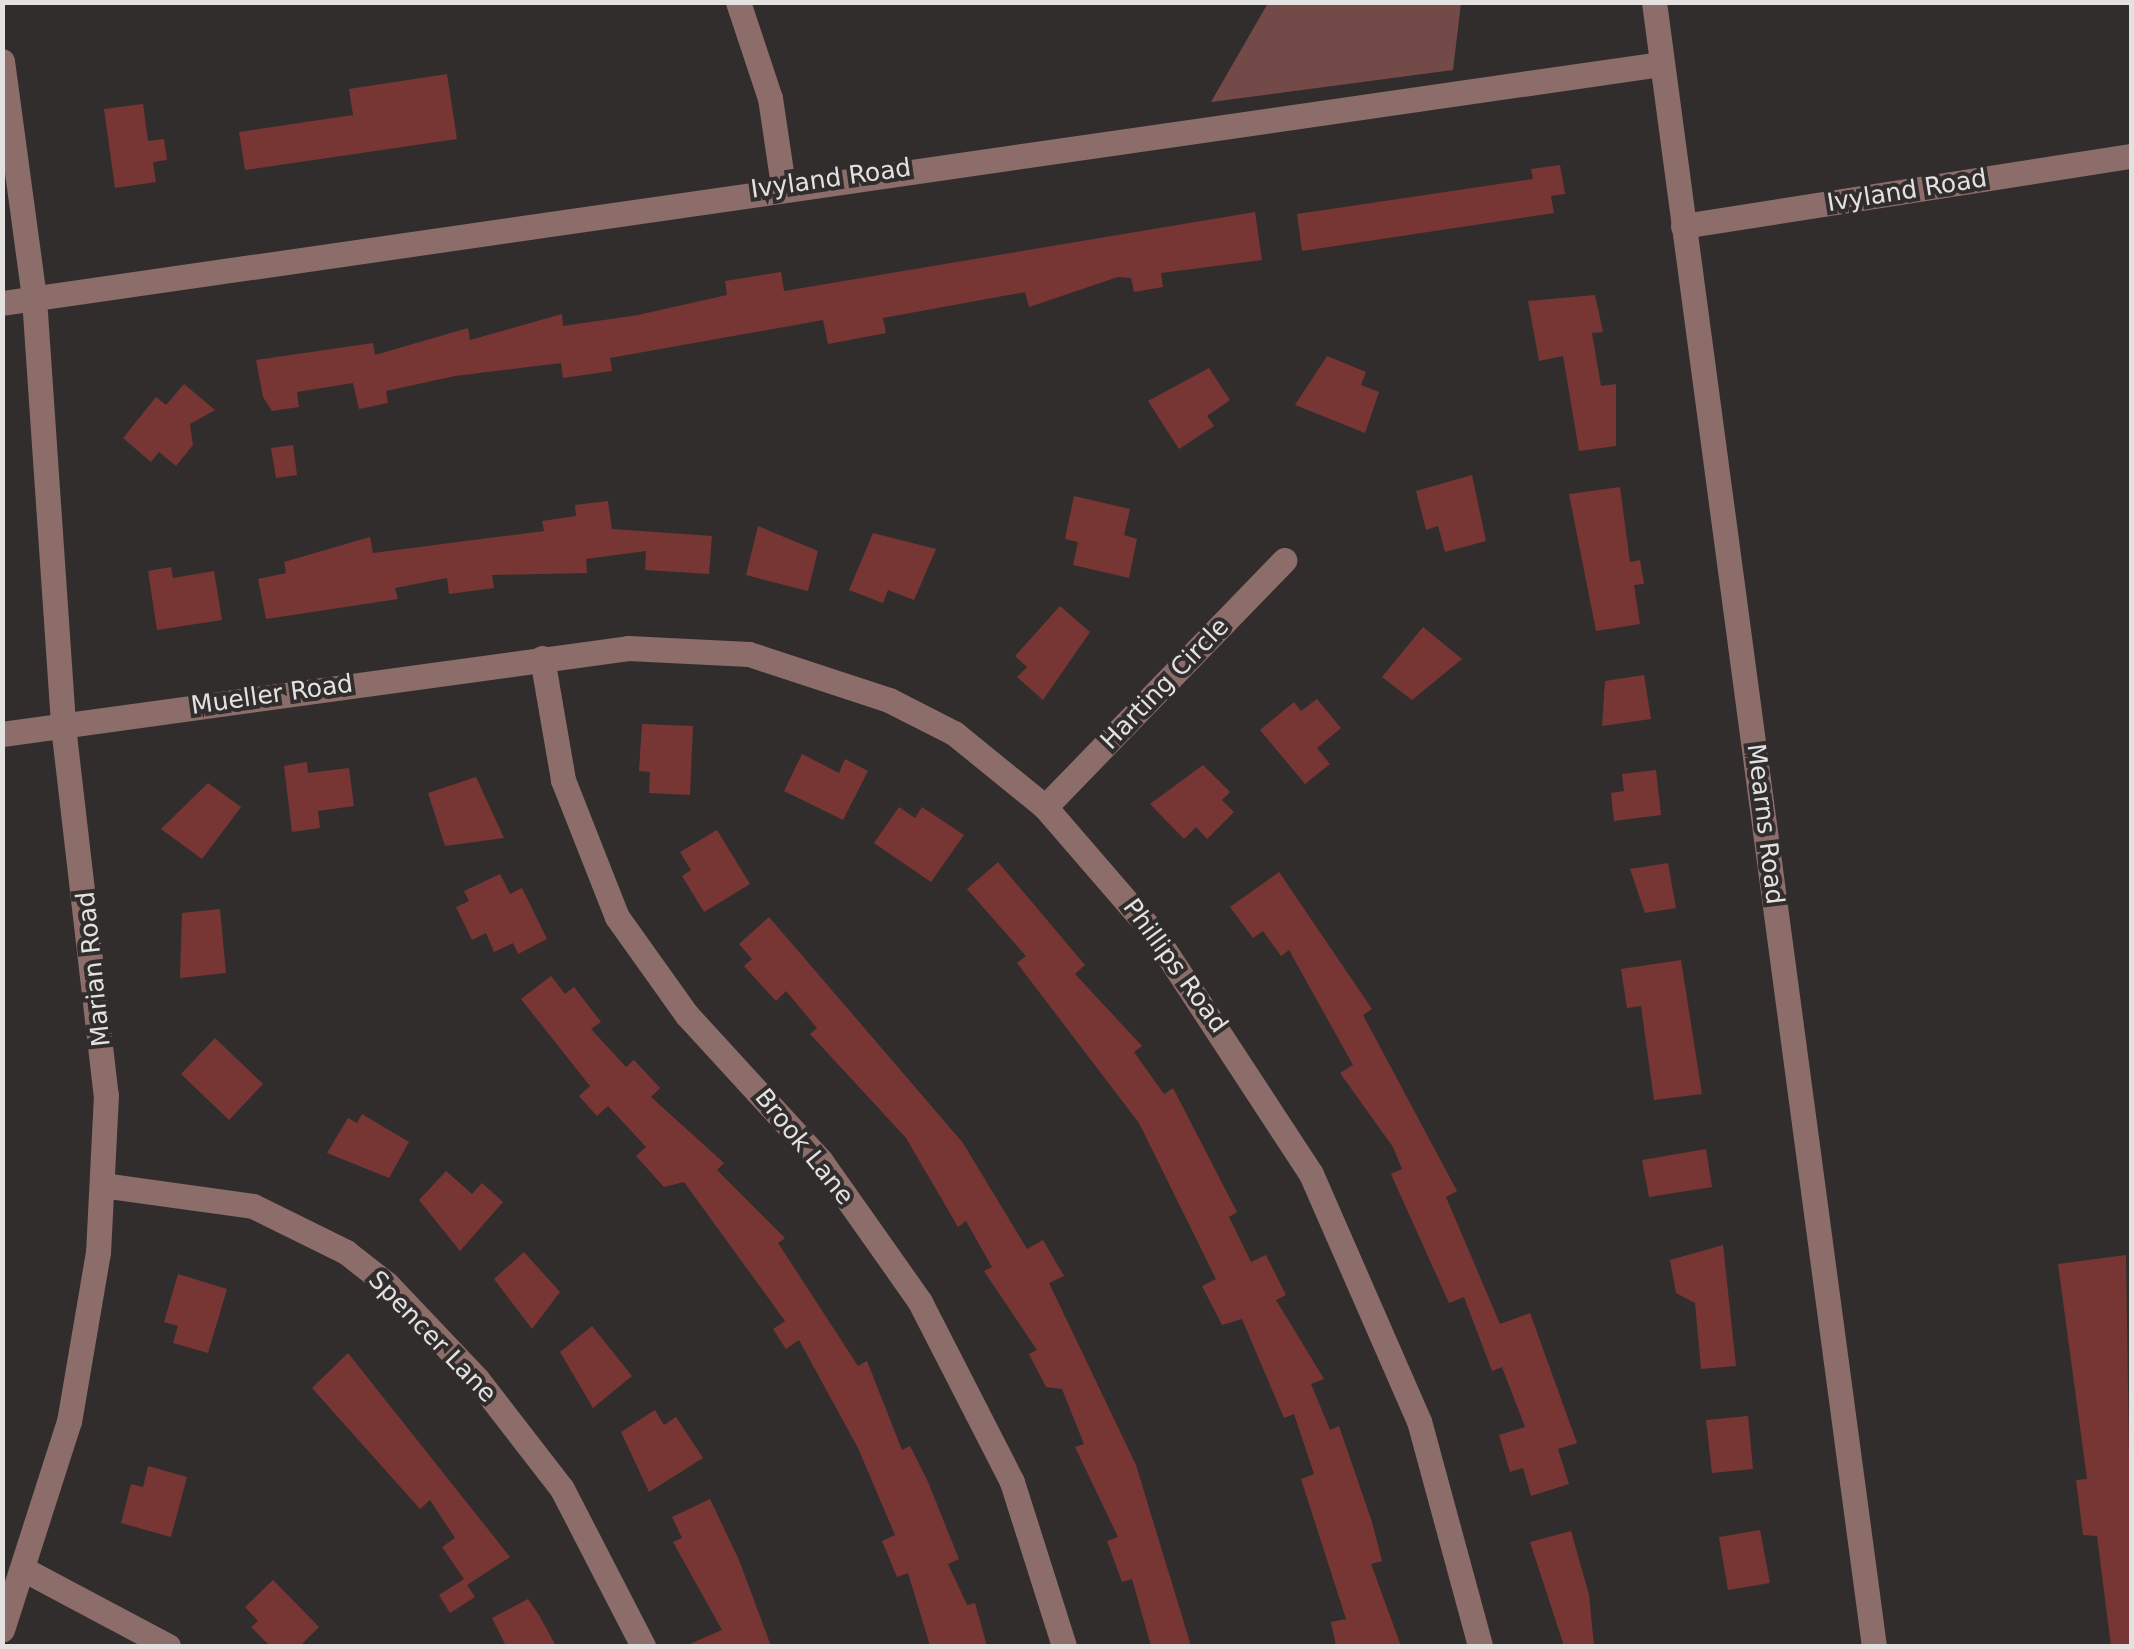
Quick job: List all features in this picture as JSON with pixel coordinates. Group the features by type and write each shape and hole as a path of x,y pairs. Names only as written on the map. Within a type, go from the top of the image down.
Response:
{"street":[{"path":"738,2 770,98 784,185"},
{"name":"Mearns Road","path":"1654,2 1874,1646"},
{"name":"Marian Road","path":"2,61 34,298 63,726 101,998 102,1185 68,1421 2,1630"},
{"name":"Ivyland Road","path":"2,303 784,185 1660,64"},
{"name":"Ivyland Road","path":"1683,226 2132,156"},
{"name":"Harting Circle","path":"1046,807 1284,560"},
{"name":"Phillips Road","path":"542,658 702,649 821,674 954,733 1046,807 1208,1008 1311,1174 1419,1420 1480,1646"},
{"name":"Mueller Road","path":"2,734 542,658"},
{"name":"Brook Lane","path":"542,658 563,780 617,917 687,1015 820,1160 920,1302 1012,1482 1064,1646"},
{"name":"Spencer Lane","path":"102,1185 254,1206 331,1243 387,1284 477,1379 562,1490 643,1646"},
{"path":"24,1570 168,1646"}],"shaded area":[{"path":"1268,3 1461,3 1453,70 1211,102"}],"building":[{"path":"447,74 457,139 245,170 239,132 353,115 349,89"},
{"path":"143,104 148,141 164,139 167,160 153,162 156,182 115,188 104,109"},
{"path":"1560,165 1565,194 1551,196 1554,213 1302,251 1297,214 1533,179 1531,169"},
{"path":"1255,212 1262,260 1161,273 1163,287 1134,292 1131,278 1118,277 1029,307 1025,292 883,318 886,333 828,344 823,320 610,358 612,371 563,378 561,363 455,376 386,391 388,403 359,409 353,383 297,392 299,407 272,411 263,397 256,360 373,343 375,355 468,328 470,340 562,314 563,326 638,315 727,295 725,281 781,272 784,291"},
{"path":"1595,295 1603,332 1592,333 1601,386 1616,384 1616,446 1579,451 1563,356 1539,361 1528,301"},
{"path":"1327,356 1366,372 1361,385 1379,392 1365,433 1295,405"},
{"path":"1209,368 1230,400 1207,416 1214,426 1179,449 1148,401"},
{"path":"184,384 215,410 190,424 193,445 176,466 159,452 151,462 123,438 156,397 166,405"},
{"path":"293,445 297,475 276,478 271,448"},
{"path":"1472,475 1486,541 1445,552 1438,526 1426,530 1416,491"},
{"path":"1620,487 1630,562 1640,560 1644,584 1634,585 1640,624 1596,631 1569,494"},
{"path":"1074,496 1130,509 1124,535 1137,539 1129,578 1073,565 1078,542 1065,539"},
{"path":"608,501 612,529 712,536 709,574 645,570 646,551 586,559 587,573 492,575 494,588 449,594 447,578 395,588 398,599 266,619 258,579 286,573 284,562 370,537 373,553 544,531 542,521 576,516 575,505"},
{"path":"758,526 818,551 808,591 746,575"},
{"path":"873,533 936,549 914,600 888,590 883,603 849,590"},
{"path":"171,567 173,578 214,571 222,620 157,630 148,571"},
{"path":"1060,606 1090,632 1043,700 1017,677 1027,667 1015,656"},
{"path":"1423,627 1462,659 1412,700 1382,677"},
{"path":"1644,675 1651,719 1602,726 1605,681"},
{"path":"1317,699 1341,728 1317,748 1330,764 1305,784 1260,730 1294,702 1301,711"},
{"path":"642,724 693,726 690,795 649,793 650,772 639,771"},
{"path":"802,754 839,773 845,759 868,771 843,820 784,791"},
{"path":"307,762 308,773 349,768 354,806 318,811 320,828 292,832 284,766"},
{"path":"1203,765 1230,792 1222,800 1234,812 1207,839 1196,827 1184,839 1150,804"},
{"path":"1656,770 1661,815 1614,821 1611,793 1624,791 1622,774"},
{"path":"476,777 504,838 445,846 428,793"},
{"path":"208,783 241,807 202,859 161,829"},
{"path":"899,807 915,818 922,807 964,835 931,882 874,843"},
{"path":"717,830 750,884 704,912 682,876 691,870 680,852"},
{"path":"998,862 1085,965 1075,974 1142,1046 1134,1052 1164,1094 1173,1088 1237,1212 1229,1217 1251,1262 1266,1255 1286,1295 1276,1300 1324,1379 1311,1384 1330,1430 1339,1426 1372,1522 1382,1561 1371,1564 1401,1646 1336,1646 1331,1622 1346,1619 1301,1479 1314,1474 1294,1414 1284,1418 1242,1319 1222,1325 1202,1286 1216,1279 1139,1123 1017,963 1026,956 967,889"},
{"path":"1668,863 1676,908 1645,913 1630,869"},
{"path":"1279,872 1372,1009 1363,1015 1457,1191 1446,1197 1500,1324 1530,1313 1577,1443 1558,1449 1569,1484 1531,1496 1523,1468 1510,1472 1499,1435 1525,1427 1502,1367 1492,1371 1464,1297 1449,1303 1391,1174 1402,1169 1393,1147 1340,1073 1353,1065 1289,950 1281,956 1263,931 1253,938 1230,907"},
{"path":"500,874 510,894 522,888 547,939 518,954 513,943 494,952 486,933 472,940 456,907 469,901 464,891"},
{"path":"220,909 226,973 180,978 182,913"},
{"path":"769,917 963,1143 1027,1249 1043,1240 1064,1276 1049,1283 1136,1465 1191,1646 1151,1646 1132,1579 1122,1582 1107,1541 1118,1537 1075,1447 1084,1444 1062,1389 1046,1387 1029,1354 1037,1350 984,1271 992,1267 966,1221 958,1227 906,1138 810,1034 817,1028 786,991 776,1001 744,966 752,959 739,944"},
{"path":"1681,960 1702,1094 1654,1100 1641,1006 1627,1008 1621,969"},
{"path":"551,976 565,994 574,987 601,1022 591,1029 626,1067 634,1060 660,1088 651,1097 724,1163 717,1170 785,1238 778,1243 858,1366 867,1361 902,1450 910,1446 928,1482 959,1559 948,1564 967,1605 975,1603 987,1646 930,1646 908,1573 897,1577 882,1541 895,1535 858,1448 799,1340 786,1349 773,1329 785,1321 684,1182 664,1187 636,1156 646,1147 608,1106 597,1116 579,1096 590,1086 521,999"},
{"path":"215,1038 263,1084 229,1120 181,1074"},
{"path":"362,1114 409,1142 389,1178 327,1153 348,1118 357,1123"},
{"path":"1706,1149 1712,1187 1649,1197 1642,1160"},
{"path":"446,1171 472,1194 482,1183 503,1202 460,1251 419,1200"},
{"path":"1723,1245 1736,1366 1701,1369 1695,1303 1676,1293 1670,1260"},
{"path":"524,1252 560,1292 532,1329 494,1279"},
{"path":"2126,1255 2132,1646 2111,1646 2097,1536 2083,1535 2076,1480 2087,1479 2058,1264"},
{"path":"178,1274 227,1289 208,1353 173,1343 178,1326 164,1322"},
{"path":"592,1326 632,1376 593,1408 560,1352"},
{"path":"348,1353 510,1557 467,1585 475,1597 450,1613 439,1595 464,1579 442,1547 455,1538 430,1500 420,1509 312,1388"},
{"path":"655,1410 664,1425 676,1417 703,1458 649,1492 621,1432"},
{"path":"1748,1416 1753,1469 1712,1473 1706,1420"},
{"path":"148,1466 187,1477 171,1537 121,1523 131,1484 143,1487"},
{"path":"710,1499 739,1560 771,1646 685,1646 722,1630 673,1542 682,1538 672,1517"},
{"path":"1760,1530 1770,1583 1728,1590 1719,1537"},
{"path":"1571,1531 1589,1595 1594,1646 1564,1646 1530,1542"},
{"path":"273,1580 319,1627 300,1646 270,1646 251,1627 258,1621 245,1607"},
{"path":"528,1599 556,1646 506,1646 492,1618"}]}
